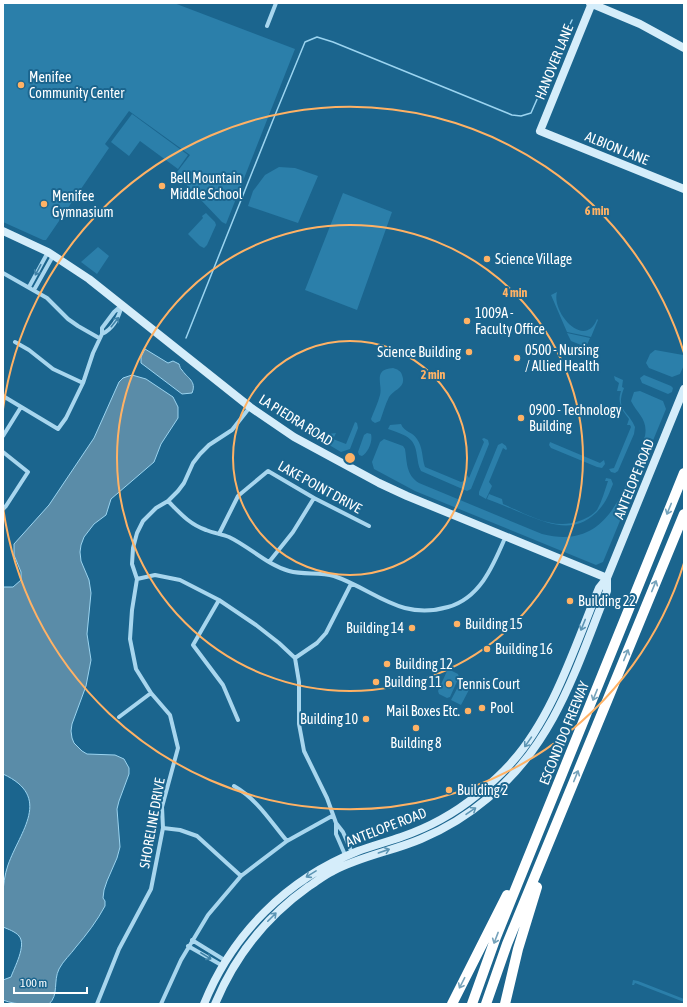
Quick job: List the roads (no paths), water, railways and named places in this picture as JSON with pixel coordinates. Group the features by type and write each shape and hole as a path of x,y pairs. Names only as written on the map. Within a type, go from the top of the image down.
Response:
{"highway":[{"name":"ESCONDIDO FREEWAY","path":"472,1004 496,937 684,473"},
{"name":"ESCONDIDO FREEWAY","path":"486,1004 507,944 684,514"},
{"path":"452,1004 508,893 543,809 553,799"},
{"path":"505,1004 516,956 527,918 559,831 561,812"}],"main road":[{"path":"591,3 640,24 684,48"},
{"name":"HANOVER LANE","path":"540,131 591,3"},
{"name":"ALBION LANE","path":"540,131 684,189"},
{"name":"LA PIEDRA ROAD","path":"3,231 50,254 89,279 250,407 294,437 378,483 505,538 607,578"},
{"name":"ANTELOPE ROAD","path":"204,1004 224,963 242,937 267,908 295,885 313,873 349,855 402,837 445,817 476,797 513,762 549,708 599,588 607,578 684,389"},
{"name":"ANTELOPE ROAD","path":"214,1004 231,971 252,940 280,909 333,871 349,864 420,840 443,829 485,801 522,765 537,746 560,708 607,591 607,578"},
{"path":"231,971 230,966 232,960 253,929 255,922"},
{"path":"214,1004 213,998 226,971 224,963"}],"street":[{"path":"267,26 276,3"},
{"path":"29,287 50,254"},
{"path":"34,290 50,254"},
{"path":"3,274 47,298 73,322 99,338"},
{"path":"3,396 58,429 66,418 83,383 99,338 102,334 102,328 114,312 122,305"},
{"path":"15,342 54,369 83,383"},
{"path":"3,436 21,406"},
{"name":"SHORELINE DRIVE","path":"97,1004 119,949 152,889 162,828 162,807 178,748 170,715 152,694 136,669 130,639 132,610 137,579 132,564 133,548 137,533 143,521 156,508 168,501 184,482 193,463 200,454 209,445 232,430 250,407"},
{"path":"3,452 28,472 3,509"},
{"name":"LAKE POINT DRIVE","path":"219,534 238,496 268,471 314,498 369,526"},
{"path":"269,562 293,532 314,498"},
{"path":"168,501 190,523 207,531 229,537 281,569 291,572 320,573 334,576 390,604 405,609 420,611 449,607 463,600 477,589 486,579 493,567 505,538"},
{"path":"137,579 155,575 180,580 219,600 279,643 294,658 299,682 299,724 304,751 327,798 332,816 343,832 349,855 349,864"},
{"path":"294,658 317,643 326,633 351,584"},
{"path":"219,600 193,645 223,685 238,720"},
{"path":"119,717 152,694"},
{"path":"234,786 246,793 261,808 287,841"},
{"path":"161,1004 188,946 208,915 241,876 287,841 332,816"},
{"path":"336,823 336,834 349,855"},
{"path":"162,828 180,830 197,836 241,876"},
{"path":"192,940 224,963"},
{"path":"188,946 224,963"}],"waterway":[{"path":"559,48 572,20"},
{"path":"186,338 305,42 317,37 333,42 512,115 521,116 531,113 549,72"}],"place":[{"name":"Menifee Community Center","path":"21,85"},
{"name":"Bell Mountain Middle School","path":"162,186"},
{"name":"Menifee Gymnasium","path":"44,204"},
{"name":"Science Village","path":"487,259"},
{"name":"1009A - Faculty Office","path":"467,321"},
{"name":"Science Building","path":"469,352"},
{"name":"0500 - Nursing / Allied Health","path":"517,358"},
{"name":"0900 - Technology Building","path":"521,418"},
{"name":"Building 22","path":"570,601"},
{"name":"Building 15","path":"457,624"},
{"name":"Building 14","path":"412,628"},
{"name":"Building 16","path":"487,649"},
{"name":"Building 12","path":"387,664"},
{"name":"Building 11","path":"376,682"},
{"name":"Tennis Court","path":"449,684"},
{"name":"Pool","path":"482,708"},
{"name":"Mail Boxes Etc.","path":"468,711"},
{"name":"Building 10","path":"366,719"},
{"name":"Building 8","path":"416,728"},
{"name":"Building 2","path":"449,790"}]}
